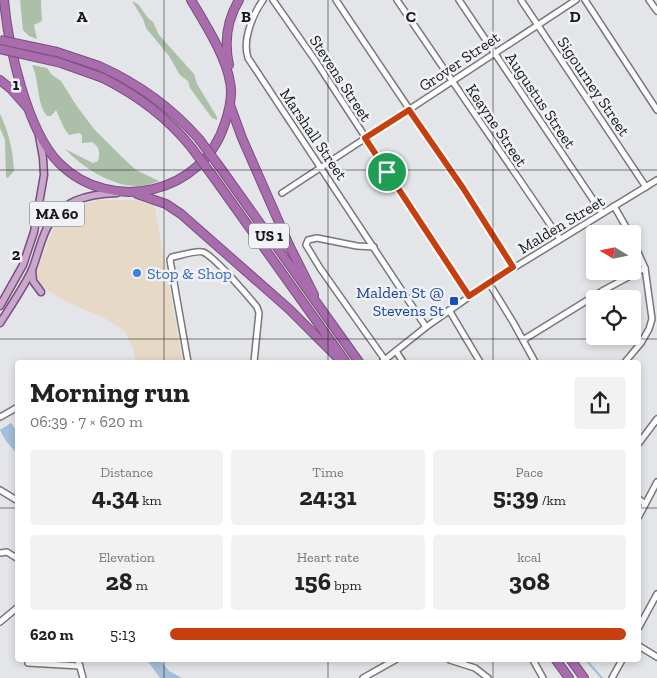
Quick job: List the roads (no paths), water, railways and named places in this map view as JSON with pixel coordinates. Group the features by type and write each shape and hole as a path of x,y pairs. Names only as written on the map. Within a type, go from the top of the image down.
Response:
{"highway":[{"name":"MA 60","path":"4,0 13,52 37,128"},
{"path":"191,0 218,48 230,82"},
{"name":"MA 60","path":"131,193 151,191 182,178 208,156 217,141 225,124 229,104 230,82 226,38 230,19 239,0"},
{"name":"US 1","path":"0,40 56,52 99,66 130,82 177,116 199,139 219,166 358,360"},
{"name":"US 1","path":"0,49 61,62 103,78 150,106 191,146 345,360"},
{"path":"0,80 30,109"},
{"path":"229,104 299,267 310,284 319,306"},
{"path":"37,128 50,152 71,173 84,181 97,187 131,193 166,204 181,214 289,309 340,360"},
{"path":"557,662 569,678"},
{"path":"572,662 584,678"}],"main road":[{"name":"MA 60","path":"0,306 23,265 34,232 44,170 37,128"},
{"name":"MA 60","path":"0,323 32,269 47,228 54,217 76,199 87,196 131,193"},
{"path":"32,269 34,281 40,292"}],"street":[{"name":"Marshall Street","path":"263,0 251,24 246,44 247,55 426,327"},
{"name":"Stevens Street","path":"273,0 469,296"},
{"path":"336,0 463,188 513,267"},
{"name":"Keayne Street","path":"397,0 560,239"},
{"name":"Augustus Street","path":"459,0 602,213"},
{"name":"Sigourney Street","path":"521,0 646,187"},
{"name":"Grover Street","path":"282,193 576,0"},
{"path":"585,0 657,110"},
{"path":"649,0 657,11"},
{"name":"Malden Street","path":"385,360 426,327 469,296 513,267 657,180"},
{"path":"614,206 625,225"},
{"path":"374,247 357,246 315,238 308,240 306,244 382,360"},
{"path":"188,360 170,261 172,257 199,252 204,253 241,288 258,309 254,360"},
{"path":"627,360 644,339 652,319 646,268 641,258"},
{"path":"523,340 604,290 646,268"},
{"path":"489,283 534,360"},
{"path":"449,310 479,360"},
{"path":"396,351 402,360"},
{"path":"0,417 15,410"},
{"path":"641,440 657,419"},
{"path":"641,512 657,482"},
{"path":"0,490 15,499"},
{"path":"641,501 645,504"},
{"path":"2,552 15,558"},
{"path":"641,624 657,596"},
{"path":"0,622 15,610"},
{"path":"641,647 657,658"},
{"path":"363,678 391,662"},
{"path":"456,662 474,668 488,678"},
{"path":"535,662 543,678"},
{"path":"612,678 621,662"},
{"path":"28,663 79,663 83,678"}],"water":[{"path":"11,423 15,429 15,452 6,441 0,430"},
{"path":"148,662 162,662 169,671 182,678 160,678"}],"waterway":[{"path":"588,662 602,678"}],"place":[{"name":"Stop & Shop","path":"137,273"},
{"name":"Malden St @ Stevens St","path":"454,301"}]}
